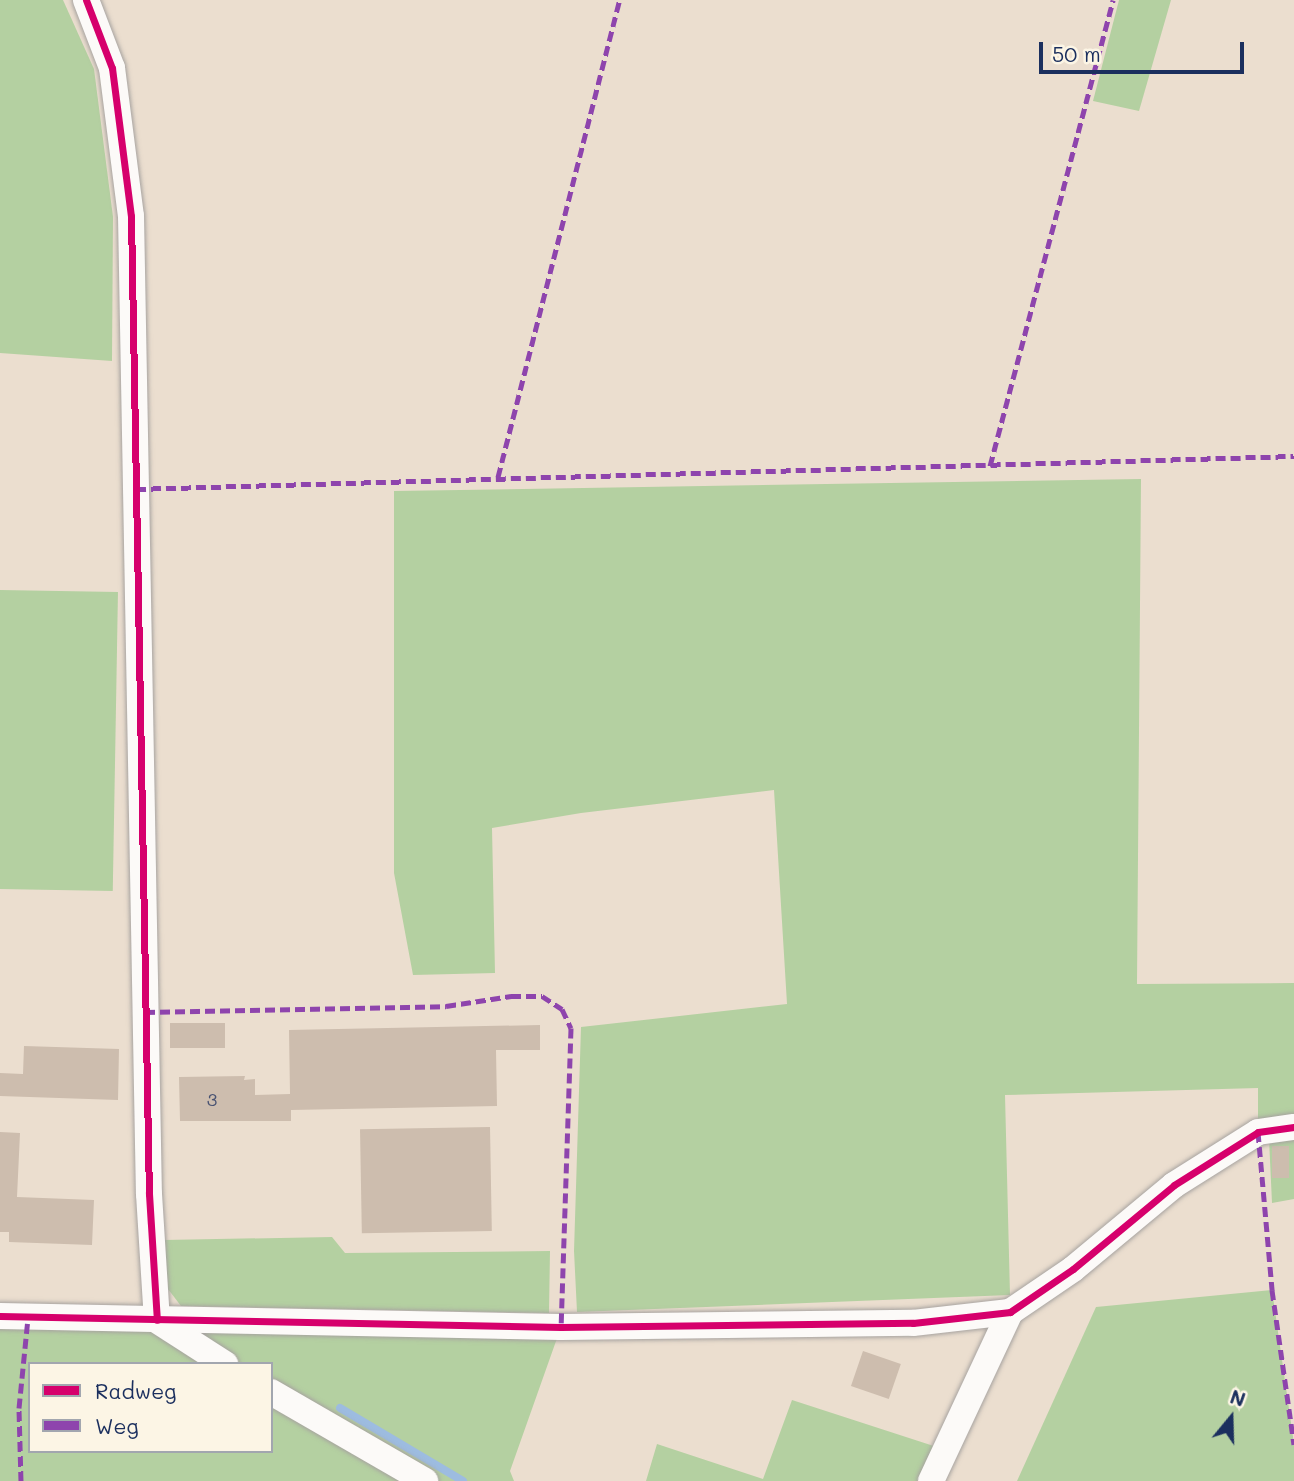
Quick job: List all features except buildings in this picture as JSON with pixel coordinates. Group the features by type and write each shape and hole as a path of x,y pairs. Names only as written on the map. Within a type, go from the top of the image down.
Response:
{"street":[{"path":"86,0 112,68 131,216 149,1194 157,1320"},
{"path":"0,1316 561,1327 913,1323 1010,1312 1073,1269 1174,1185 1258,1132 1294,1127"},
{"path":"932,1481 1010,1312"},
{"path":"157,1320 222,1362"},
{"path":"273,1393 425,1481"}],"green space":[{"path":"0,0 63,0 94,69 113,217 112,361 0,353"},
{"path":"1119,0 1171,0 1139,111 1093,101"},
{"path":"1141,479 1137,984 1294,983 1294,1114 1258,1120 1258,1088 1005,1095 1010,1295 577,1312 574,1251 581,1027 787,1004 774,790 581,813 492,828 495,973 413,975 394,873 394,491"},
{"path":"0,590 118,592 113,891 0,889"},
{"path":"1294,1135 1294,1199 1272,1203 1269,1139"},
{"path":"332,1237 345,1253 550,1251 549,1313 181,1306 168,1289 164,1240"},
{"path":"1272,1290 1294,1444 1294,1481 1017,1481 1096,1307"},
{"path":"0,1316 561,1327 510,1471 514,1481 0,1481"},
{"path":"792,1400 946,1450 931,1481 646,1481 657,1444 763,1479"}],"waterway":[{"path":"340,1408 463,1481"}],"marked path":[{"path":"498,477 620,0"},
{"path":"990,466 1113,0"},
{"path":"136,489 1294,456"},
{"path":"145,1012 446,1006 511,996 542,996 562,1009 571,1028 561,1327"},
{"path":"1258,1132 1272,1290 1294,1444"},
{"path":"21,1481 19,1408 28,1318"}],"cycle path":[{"path":"86,0 112,68 131,216 149,1194 157,1320"},
{"path":"0,1316 561,1327 913,1323 1010,1312 1073,1269 1174,1185 1258,1132 1294,1127"}]}
